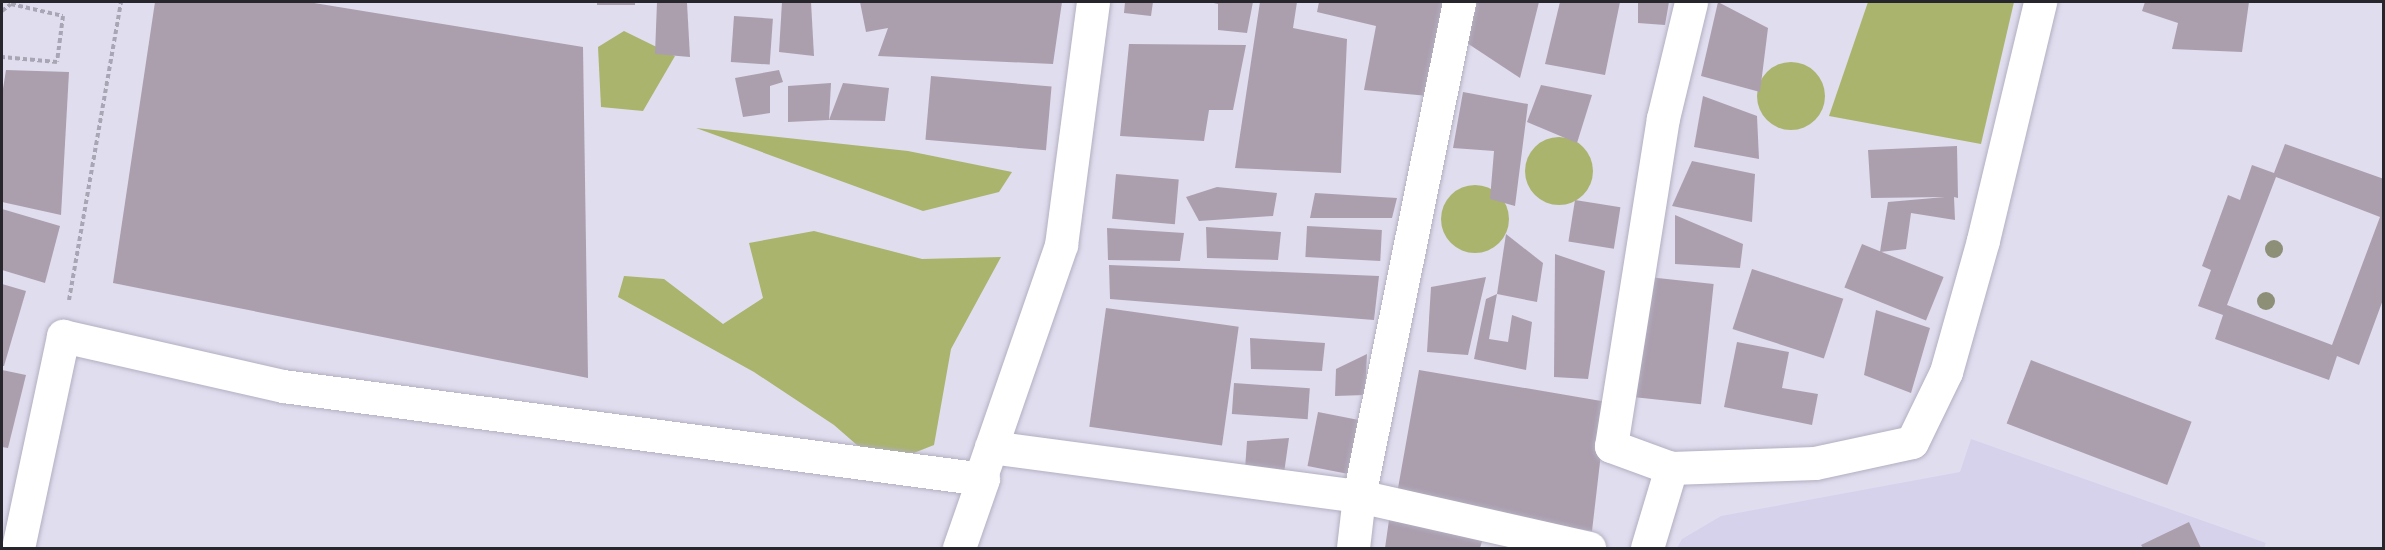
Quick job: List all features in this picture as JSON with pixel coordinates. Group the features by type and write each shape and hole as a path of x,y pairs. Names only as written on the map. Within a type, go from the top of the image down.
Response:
{"street":[{"path":"959,549 982,479 980,479 1061,245 1093,2"},
{"path":"1353,549 1359,496 1459,2"},
{"path":"1691,2 1663,118 1611,446 1671,468 1815,463 1912,442 1946,372 1983,240 2040,2"},
{"path":"18,549 63,336 283,386 980,479"},
{"path":"991,447 1359,496 1589,549"},
{"path":"1647,549 1671,468"}],"path":[{"path":"63,336 121,2"},
{"path":"2,11 11,4 63,16 57,62 2,57"}],"shaded area":[{"path":"1971,439 2266,543 2264,548 1677,548 1682,539 1721,516 1960,472"}],"green space":[{"path":"1868,2 2014,2 1981,144 1829,116"},
{"path":"624,31 675,56 643,111 601,107 598,47"},
{"path":"1798,62 1810,68 1819,77 1825,89 1823,109 1815,120 1798,130 1784,130 1767,120 1759,109 1757,89 1767,72 1778,64"},
{"path":"696,128 908,151 1012,172 999,192 923,211"},
{"path":"1566,137 1578,143 1587,152 1593,164 1591,184 1583,195 1566,205 1552,205 1535,195 1527,184 1525,164 1535,147 1546,139"},
{"path":"1475,185 1488,187 1499,195 1507,206 1509,219 1507,232 1499,243 1488,251 1475,253 1462,251 1451,243 1443,232 1441,219 1443,206 1451,195 1462,187"},
{"path":"814,231 922,259 1001,257 951,349 934,445 881,466 834,425 754,372 618,297 624,276 664,279 723,324 763,298 749,243"}],"building":[{"path":"155,2 308,2 583,47 588,378 113,283"},
{"path":"597,2 635,2 635,5 597,5"},
{"path":"657,2 687,3 690,57 655,54"},
{"path":"782,2 811,2 814,56 779,52"},
{"path":"860,2 1062,2 1053,64 878,56 888,28 866,32"},
{"path":"1125,2 1153,2 1151,16 1124,13"},
{"path":"1209,2 1253,2 1247,33 1218,30 1218,4"},
{"path":"1260,2 1297,2 1293,28 1347,39 1341,173 1235,168"},
{"path":"1319,2 1446,2 1439,97 1364,90 1376,26 1317,12"},
{"path":"1477,2 1539,2 1520,78 1467,43"},
{"path":"1560,2 1620,2 1605,75 1545,64"},
{"path":"1638,2 1669,2 1665,25 1638,23"},
{"path":"1718,2 1768,28 1760,92 1701,76"},
{"path":"2145,2 2249,2 2242,52 2172,49 2178,23 2142,11"},
{"path":"734,16 773,19 770,65 731,62"},
{"path":"1129,44 1246,45 1233,110 1209,110 1204,141 1120,136"},
{"path":"6,70 69,72 61,215 2,202 2,95"},
{"path":"779,70 783,82 770,86 770,113 743,117 735,78"},
{"path":"931,76 1052,87 1046,150 925,140"},
{"path":"831,83 829,120 788,122 788,86"},
{"path":"843,83 889,88 885,121 829,120"},
{"path":"1541,85 1592,95 1577,143 1527,122"},
{"path":"1463,92 1528,104 1515,206 1490,199 1494,151 1453,148"},
{"path":"1703,96 1757,116 1759,159 1694,147"},
{"path":"2285,144 2384,179 2384,297 2359,365 2337,356 2329,380 2215,339 2223,315 2198,306 2211,270 2202,266 2228,195 2240,200 2252,165 2274,173","holes":["2276,177 2380,217 2332,345 2227,305"]},
{"path":"1957,146 1958,198 1954,197 1955,220 1911,213 1906,249 1880,252 1888,202 1945,197 1871,198 1868,150"},
{"path":"1692,161 1755,174 1752,222 1672,206"},
{"path":"1116,174 1179,179 1175,224 1112,219"},
{"path":"1217,187 1277,193 1273,216 1199,221 1186,197"},
{"path":"1315,193 1397,198 1392,218 1310,218"},
{"path":"1575,200 1620,207 1614,249 1568,241"},
{"path":"2,209 60,226 45,283 2,270"},
{"path":"1675,215 1743,244 1740,268 1675,264"},
{"path":"1307,226 1382,230 1380,261 1305,257"},
{"path":"1206,227 1281,232 1278,260 1207,258"},
{"path":"1107,228 1184,233 1180,261 1108,260"},
{"path":"1506,234 1543,263 1537,302 1497,294"},
{"path":"1862,244 1944,277 1926,321 1844,288"},
{"path":"1555,254 1605,271 1588,379 1554,377"},
{"path":"1109,265 1379,276 1374,320 1110,299"},
{"path":"1752,269 1843,299 1824,359 1733,329"},
{"path":"1486,277 1468,355 1427,352 1431,287"},
{"path":"1648,277 1714,284 1701,404 1635,397"},
{"path":"2,284 26,291 4,366 2,366"},
{"path":"1497,294 1489,339 1508,342 1512,315 1532,322 1526,370 1474,359 1486,299"},
{"path":"1106,308 1239,327 1222,445 1089,427"},
{"path":"1876,310 1930,328 1911,393 1864,375"},
{"path":"1250,338 1325,343 1322,371 1251,369"},
{"path":"1737,342 1789,352 1782,388 1818,394 1812,425 1724,407"},
{"path":"1367,354 1365,395 1335,396 1336,369"},
{"path":"2031,360 2192,422 2167,485 2007,423"},
{"path":"2,370 26,375 8,448 2,447"},
{"path":"1419,370 1607,402 1592,531 1464,512 1395,505"},
{"path":"1234,383 1310,388 1308,419 1232,414"},
{"path":"1318,412 1369,422 1359,476 1308,466"},
{"path":"1289,438 1284,473 1245,469 1247,441"},
{"path":"1389,520 1483,538 1480,548 1385,548"},
{"path":"2189,522 2201,548 2143,548 2141,545"}]}
